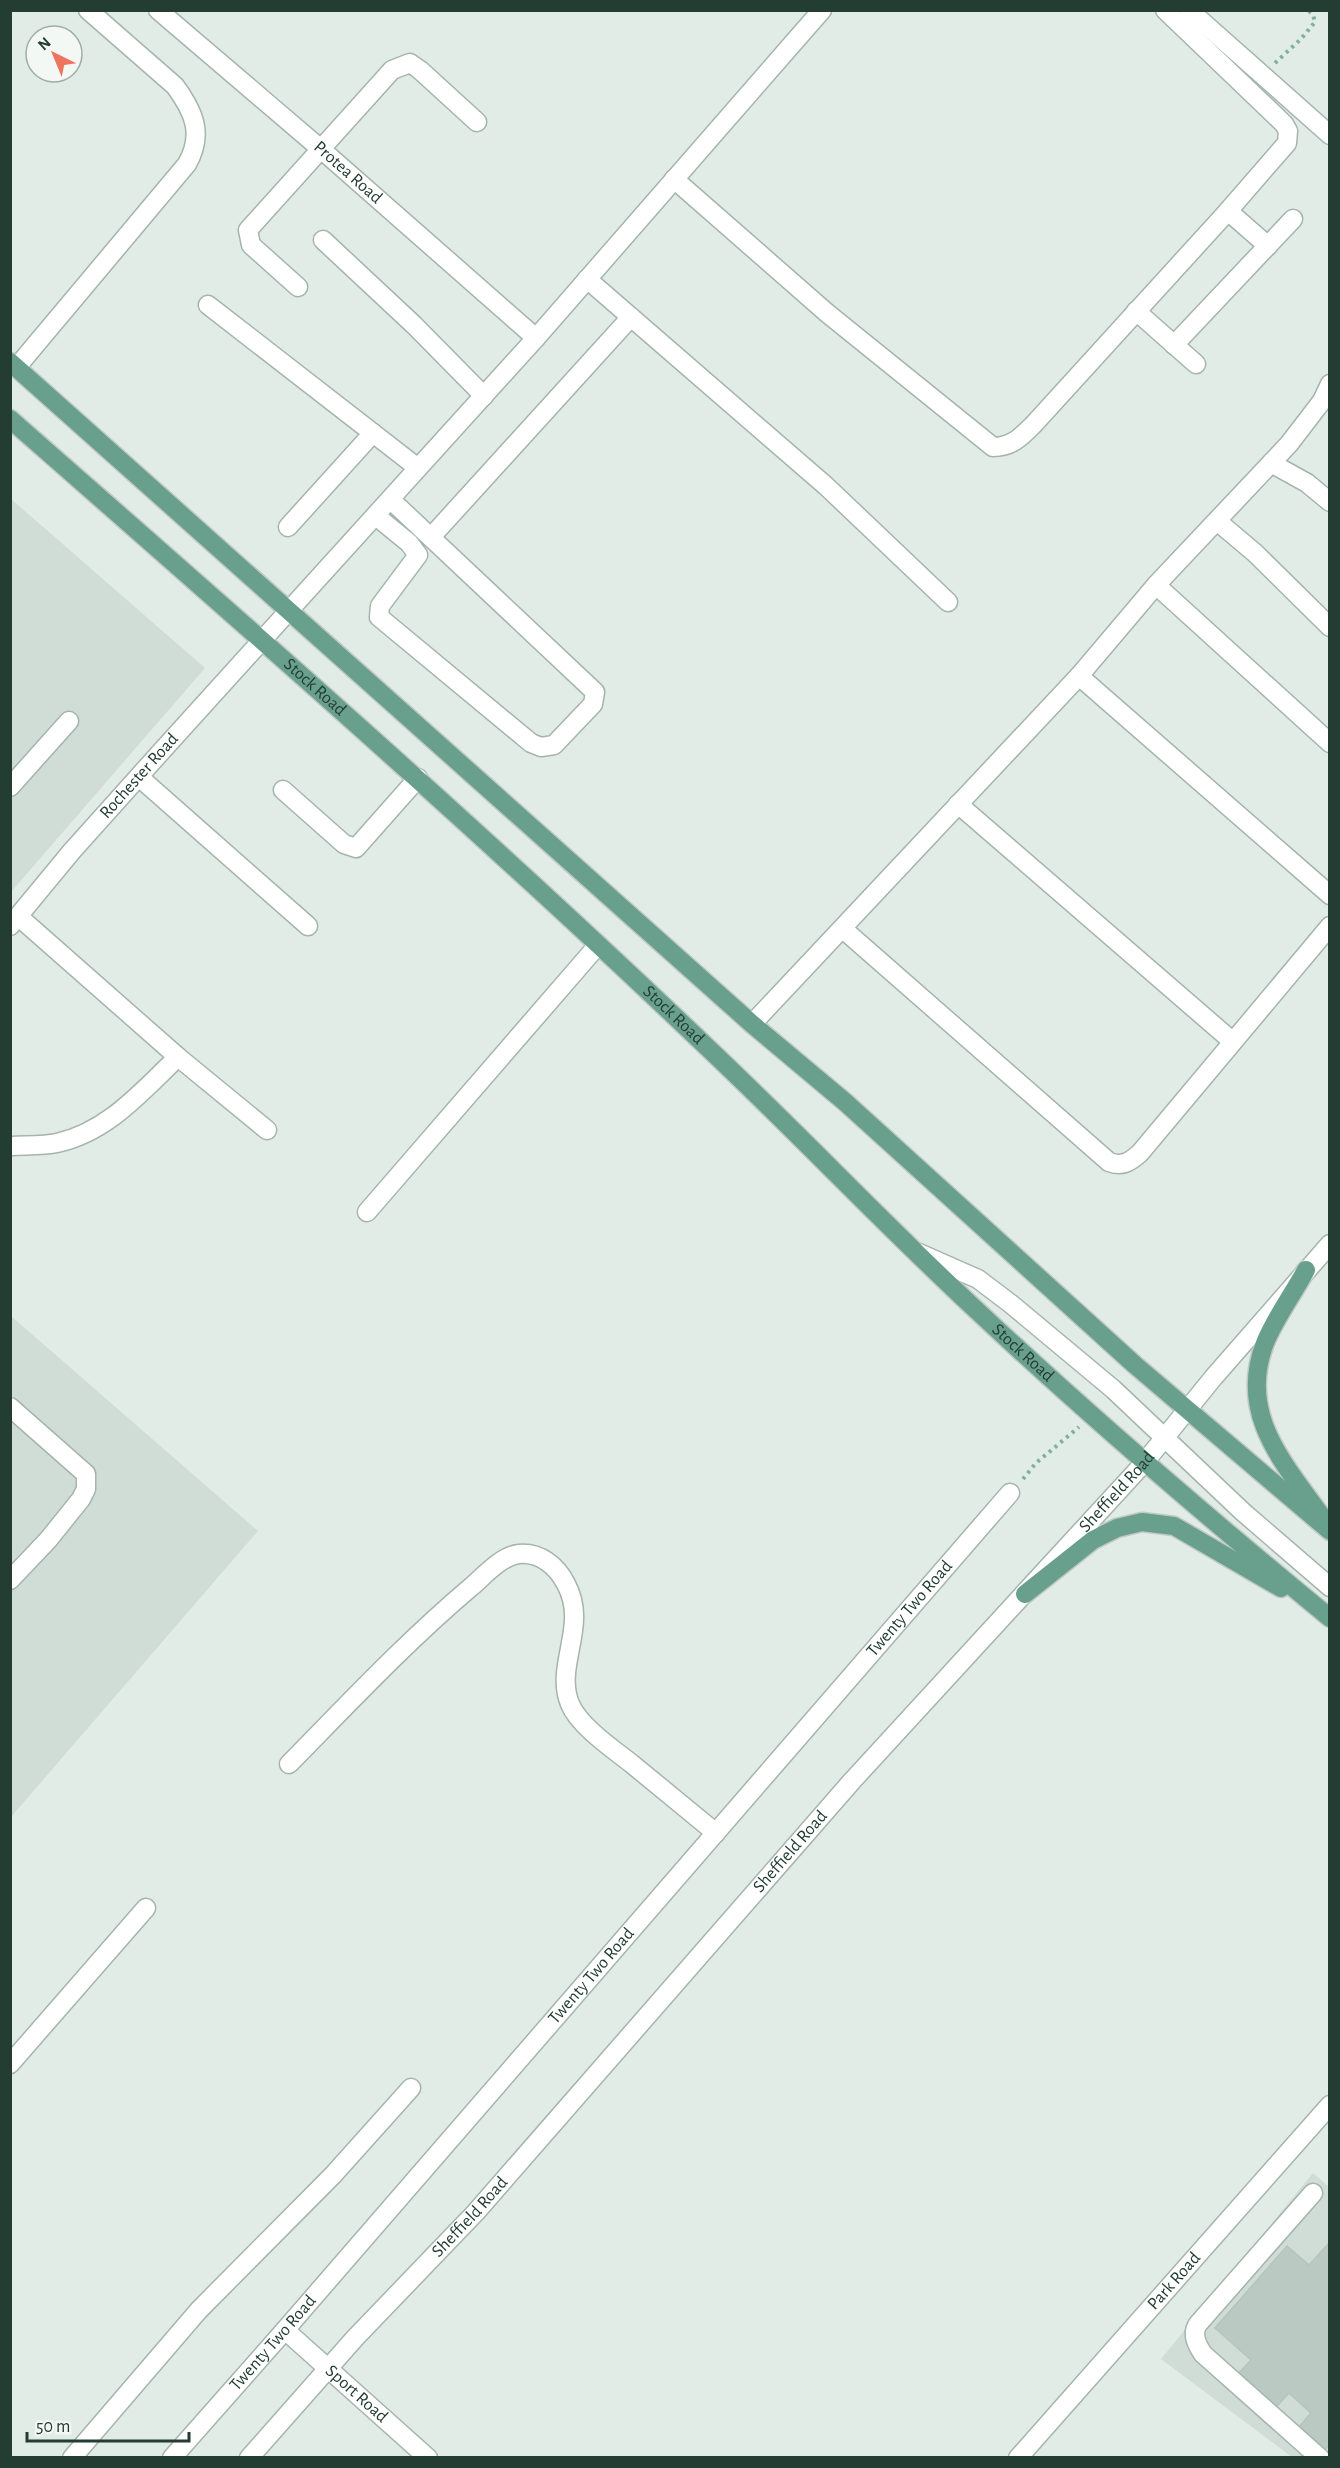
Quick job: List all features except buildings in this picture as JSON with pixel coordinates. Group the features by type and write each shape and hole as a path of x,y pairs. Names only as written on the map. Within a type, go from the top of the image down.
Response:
{"main road":[{"path":"13,365 752,1024 845,1102 1189,1410 1329,1529"},
{"name":"Stock Road","path":"10,419 418,778 709,1049 970,1304 1144,1463 1324,1613"},
{"path":"1306,1270 1265,1342 1258,1370 1256,1399 1261,1421 1271,1444 1329,1529"},
{"path":"1025,1594 1093,1540 1117,1528 1142,1522 1174,1526 1324,1613"}],"street":[{"path":"13,365 187,164 196,149 194,120 186,101 175,86 88,10"},
{"name":"Protea Road","path":"158,10 536,338"},
{"path":"289,611 536,338 822,10"},
{"path":"674,179 827,313 993,447 1005,447 1020,439 1287,143 1288,131 1284,124 1165,10"},
{"path":"1189,10 1329,135"},
{"path":"298,287 251,245 249,230 392,70 410,63 477,122"},
{"path":"1228,211 1268,246"},
{"path":"1174,345 1293,219"},
{"path":"323,240 414,325 484,396"},
{"path":"586,279 826,486 948,602"},
{"path":"208,305 418,468"},
{"path":"1136,311 1196,364"},
{"path":"431,537 632,317"},
{"path":"752,1024 1079,676 1156,585 1301,430 1328,393"},
{"path":"288,527 374,433"},
{"path":"1271,463 1307,483 1329,502"},
{"path":"376,516 409,543 418,555 380,606 379,617 531,743 546,747 554,745 593,704 595,692 391,500"},
{"path":"1217,521 1255,553 1329,627"},
{"path":"1156,585 1329,742"},
{"name":"Rochester Road","path":"267,1130 15,921 72,851 289,611"},
{"path":"1079,676 1329,895"},
{"path":"10,787 69,721"},
{"path":"139,777 308,926"},
{"path":"283,790 344,844 356,848 418,778"},
{"path":"958,804 1232,1041"},
{"path":"843,928 1109,1162 1116,1165 1123,1164 1140,1153 1329,926"},
{"path":"367,1212 598,945"},
{"path":"10,1146 57,1143 94,1130 116,1116 178,1057"},
{"name":"Sheffield Road","path":"249,2457 327,2369 476,2212 852,1781 1144,1463 1213,1378 1329,1244"},
{"path":"919,1253 978,1279 996,1292 1113,1389 1244,1512 1329,1587"},
{"path":"10,1407 86,1474 86,1489 48,1540 10,1580"},
{"name":"Twenty Two Road","path":"172,2457 285,2330 1011,1493"},
{"path":"288,1764 425,1626 496,1565 519,1554 534,1555 556,1568 566,1584 576,1614 567,1662 570,1704 582,1721 601,1739 716,1833"},
{"path":"10,2064 146,1908"},
{"path":"72,2457 199,2310 333,2175 411,2088"},
{"name":"Park Road","path":"1018,2457 1329,2105"},
{"path":"1313,2193 1198,2324 1195,2333 1203,2354 1320,2457"},
{"name":"Sport Road","path":"285,2330 428,2457"}],"path":[{"path":"1260,74 1282,57 1315,22 1308,10"},
{"path":"1011,1493 1036,1463 1079,1427"}],"shaded area":[{"path":"11,499 205,668 11,892"},
{"path":"11,1316 258,1531 11,1817"},
{"path":"1313,2173 1329,2187 1329,2457 1292,2457 1161,2359"}]}
